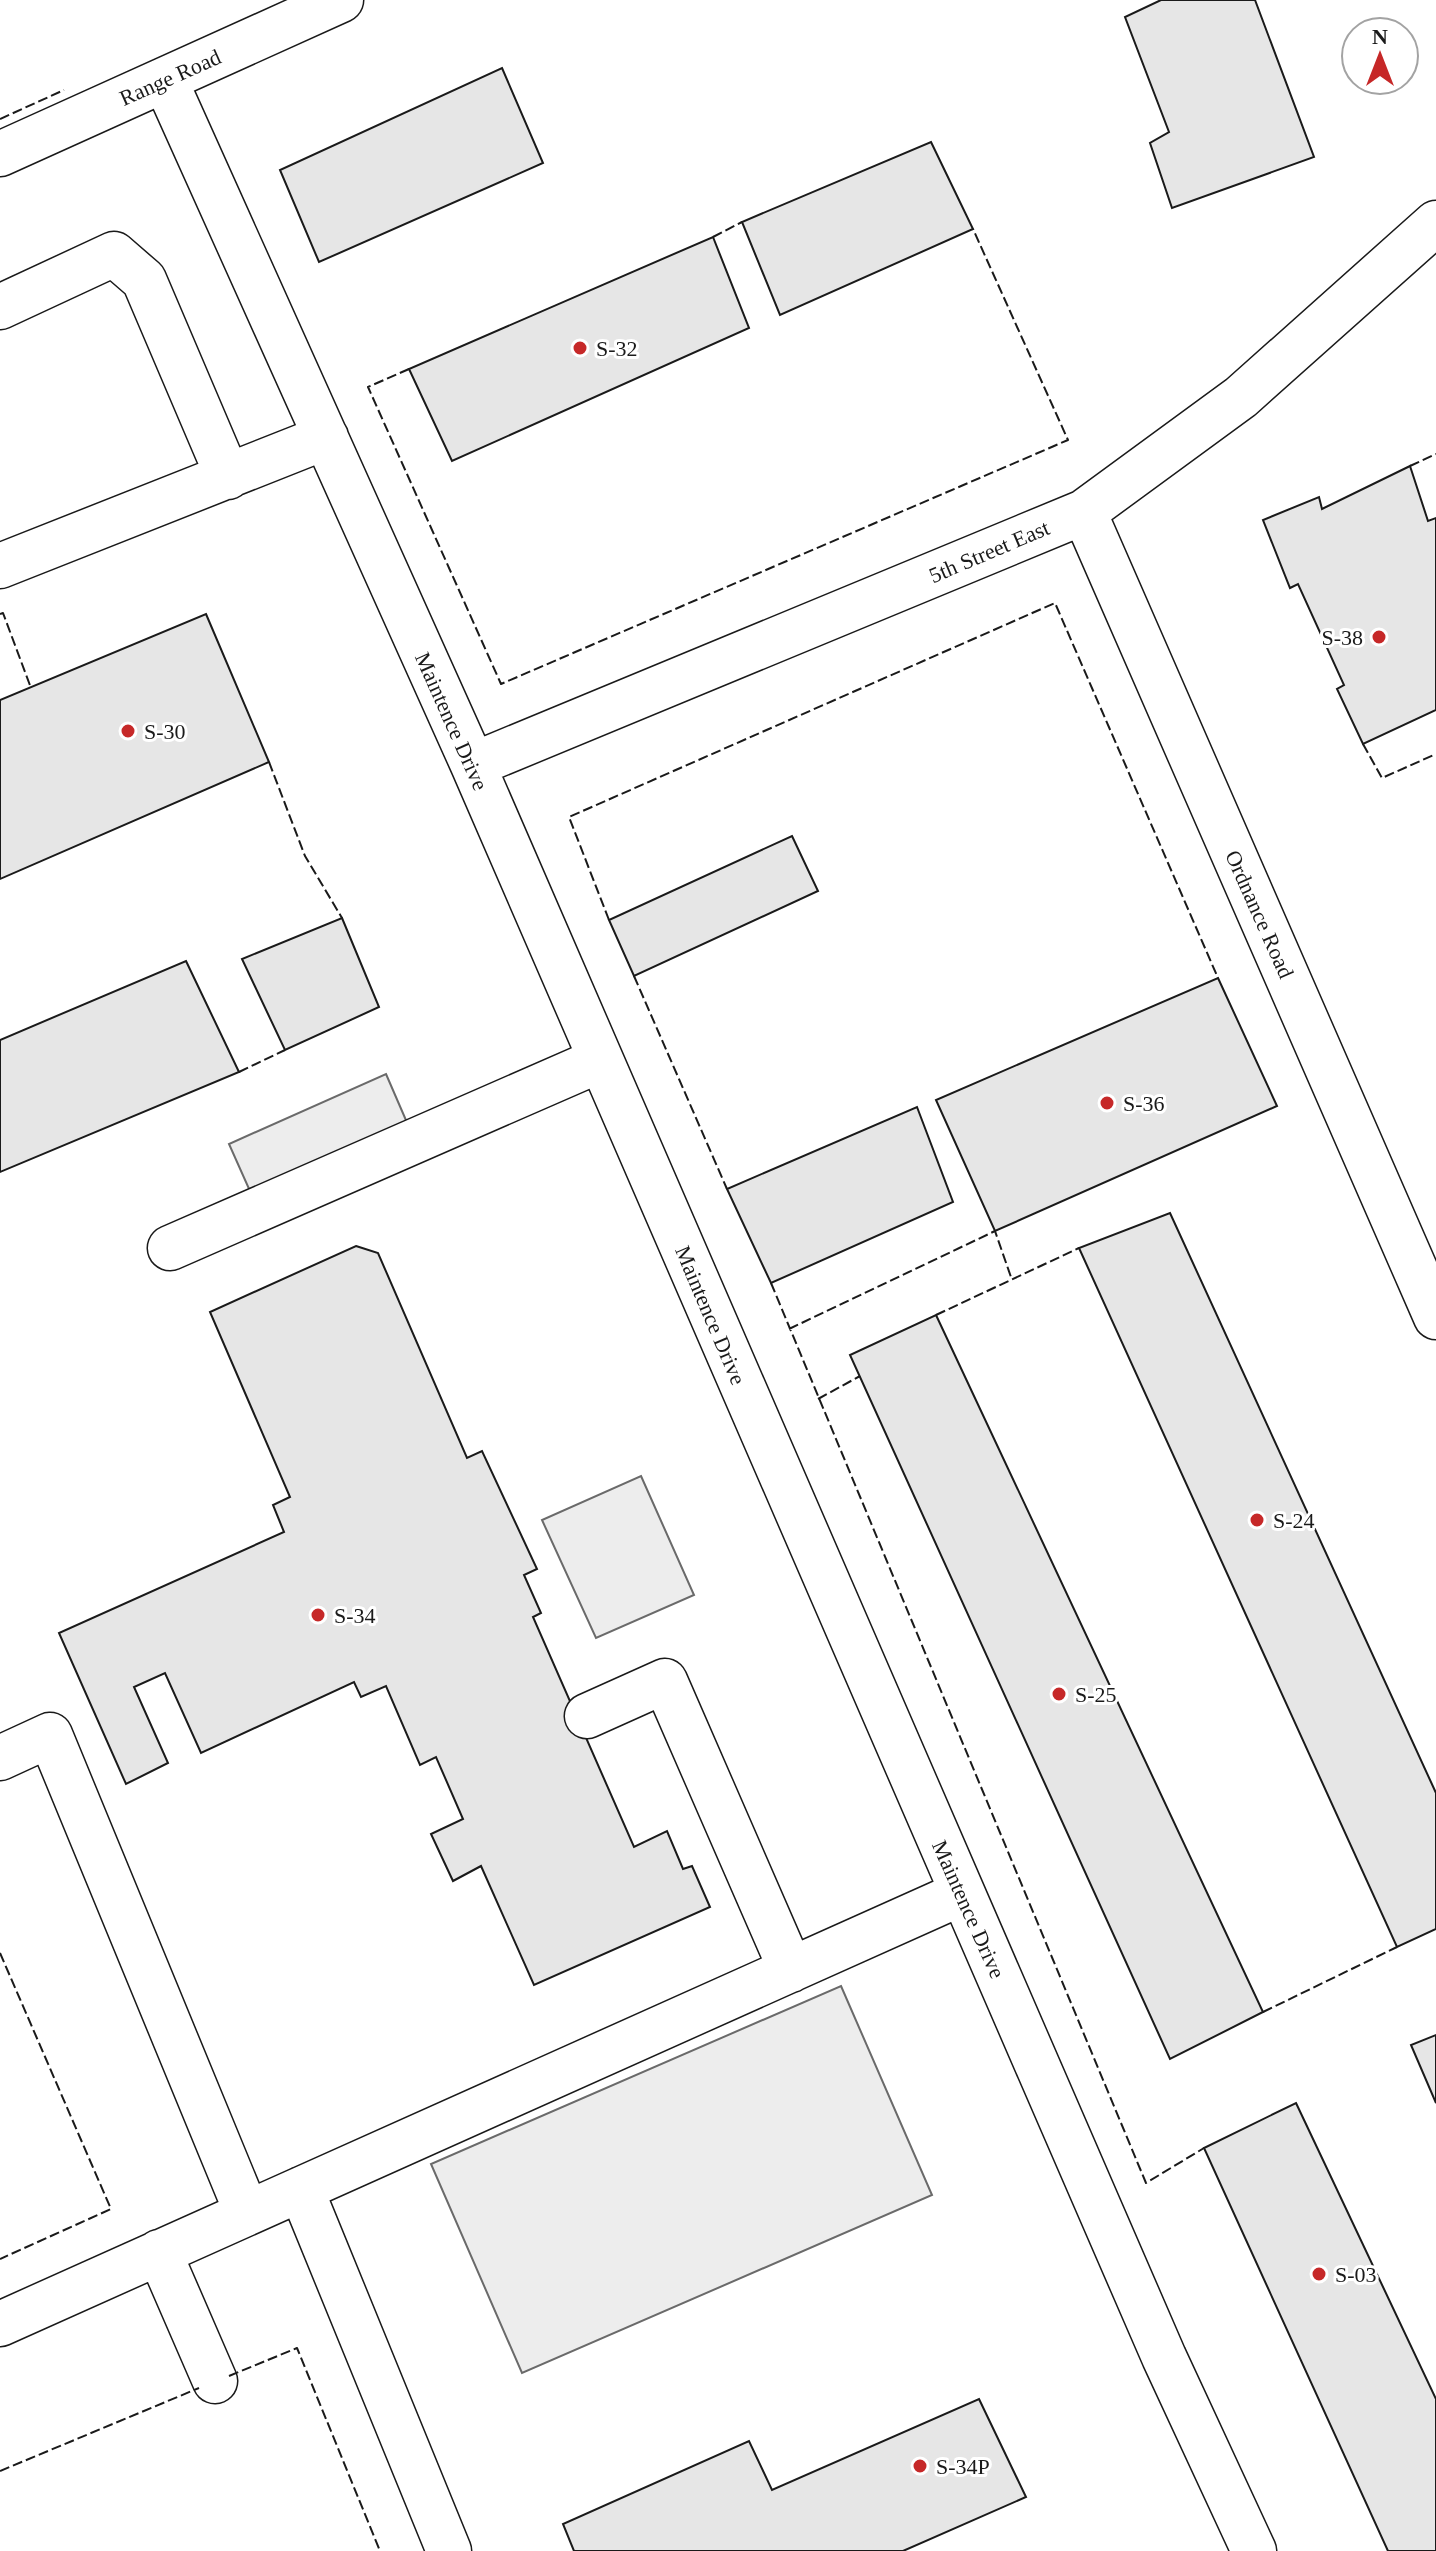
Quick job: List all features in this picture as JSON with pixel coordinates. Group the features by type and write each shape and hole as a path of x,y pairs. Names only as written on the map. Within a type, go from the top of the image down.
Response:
{"street":[{"name":"Range Road","path":"0,154 341,0"},
{"name":"Maintence Drive","path":"165,80 473,765 1164,2357 1254,2551"},
{"name":"5th Street East","path":"473,765 1084,512 1241,397 1436,223"},
{"path":"0,307 114,254 144,280 228,477"},
{"path":"0,566 326,437"},
{"name":"Ordnance Road","path":"1084,512 1436,1317"},
{"path":"170,1248 600,1060"},
{"path":"587,1716 665,1681 791,1970"},
{"path":"0,1758 50,1735 247,2213"},
{"path":"0,2324 962,1893"},
{"path":"301,2189 449,2551"},
{"path":"159,2252 215,2381"}],"shaded area":[{"path":"386,1074 415,1141 258,1209 229,1144"},
{"path":"641,1476 694,1595 596,1638 542,1520"},
{"path":"841,1986 932,2195 522,2373 431,2164"}],"building":[{"path":"1161,0 1255,0 1314,157 1172,208 1150,143 1169,132 1125,17"},
{"path":"502,68 543,163 319,262 280,170"},
{"path":"931,142 973,229 780,315 742,222"},
{"name":"S-32","path":"713,237 749,328 452,461 409,369"},
{"name":"S-38","path":"1410,466 1428,521 1436,518 1436,710 1363,744 1337,689 1344,685 1298,584 1290,588 1263,520 1319,497 1322,509"},
{"name":"S-30","path":"206,614 269,762 0,879 0,700"},
{"path":"792,836 818,891 634,976 609,920"},
{"path":"342,918 379,1007 285,1050 242,959"},
{"path":"186,961 239,1072 0,1172 0,1040"},
{"name":"S-36","path":"1218,978 1277,1106 995,1231 936,1100"},
{"path":"917,1107 953,1202 771,1283 727,1189"},
{"name":"S-24","path":"1170,1213 1436,1793 1436,1929 1397,1947 1079,1248"},
{"name":"S-34","path":"356,1246 378,1253 467,1458 482,1451 537,1569 524,1575 541,1613 533,1617 634,1847 667,1831 683,1869 692,1866 710,1907 534,1985 481,1866 453,1881 431,1834 463,1819 436,1757 420,1765 386,1686 361,1697 354,1682 201,1753 165,1673 134,1687 168,1763 126,1784 59,1633 284,1532 273,1505 290,1497 210,1312"},
{"name":"S-25","path":"936,1315 1263,2012 1170,2059 850,1355"},
{"path":"1436,2035 1436,2103 1411,2045"},
{"name":"S-03","path":"1296,2103 1436,2399 1436,2551 1388,2551 1204,2148"},
{"name":"S-34P","path":"979,2399 1026,2497 903,2551 574,2551 563,2524 749,2441 772,2490"}],"fence":[{"path":"0,119 64,90"},
{"path":"713,237 742,222"},
{"path":"409,369 368,387 501,684 1068,440 973,229"},
{"path":"1410,466 1436,454"},
{"path":"609,920 569,817 1055,603 1218,978"},
{"path":"0,614 3,613 31,688"},
{"path":"1363,744 1382,778 1436,754"},
{"path":"269,762 305,856 342,918"},
{"path":"634,976 727,1189"},
{"path":"239,1072 285,1050"},
{"path":"789,1329 995,1231 1012,1280"},
{"path":"936,1315 1079,1248"},
{"path":"771,1283 1146,2183 1204,2148"},
{"path":"818,1399 860,1376"},
{"path":"1263,2012 1397,1947"},
{"path":"0,1953 111,2209 0,2259"},
{"path":"229,2376 297,2348 380,2551"},
{"path":"0,2471 199,2388"}],"place":[{"name":"S-32","path":"580,348"},
{"name":"S-38","path":"1379,637"},
{"name":"S-30","path":"128,731"},
{"name":"S-36","path":"1107,1103"},
{"name":"S-24","path":"1257,1520"},
{"name":"S-34","path":"318,1615"},
{"name":"S-25","path":"1059,1694"},
{"name":"S-03","path":"1319,2274"},
{"name":"S-34P","path":"920,2466"}]}
